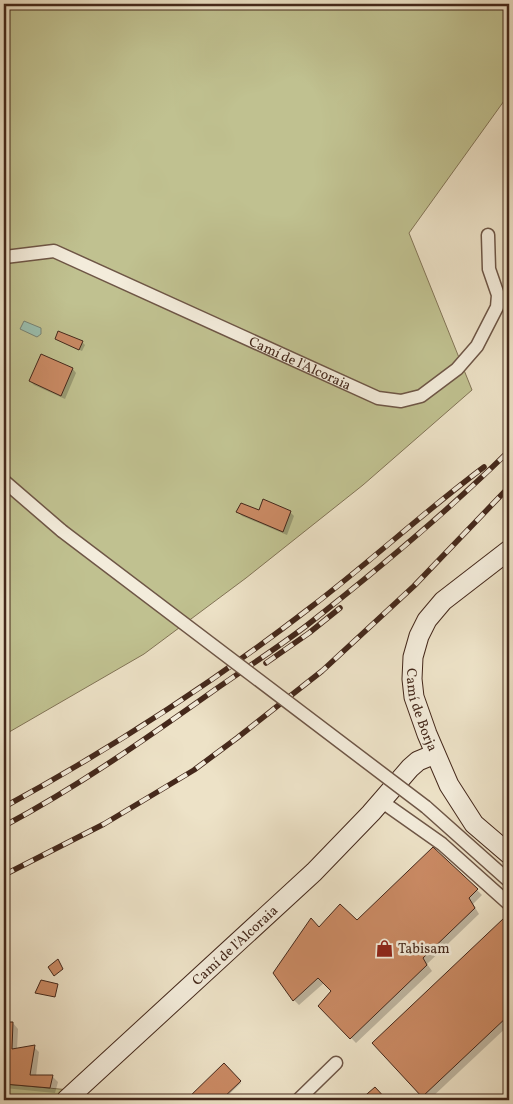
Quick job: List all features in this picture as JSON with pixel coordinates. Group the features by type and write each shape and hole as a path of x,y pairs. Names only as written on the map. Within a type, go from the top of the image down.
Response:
{"street":[{"name":"Camí de l'Alcoraia","path":"4,259 5,257 54,251 378,398 401,401 420,396 457,370 477,346 493,317 498,295 489,269 488,236"},
{"path":"4,481 62,531 426,807 509,881"},
{"name":"Camí de Borja","path":"509,550 443,602 427,620 419,636 413,657 412,679 414,697 435,754 450,785 474,824 509,854"},
{"name":"Camí de l'Alcoraia","path":"66,1100 314,872 418,761 435,754"},
{"path":"381,801 442,844 509,904"},
{"path":"298,1100 336,1063"}],"shaded area":[{"path":"4,4 509,4 509,94 409,233 472,390 363,485 246,578 144,654 4,735"},
{"path":"24,321 41,328 41,334 37,337 20,329"},
{"path":"4,1084 70,1090 58,1100 4,1100"}],"building":[{"path":"58,331 83,341 79,350 55,339"},
{"path":"41,354 73,368 61,396 29,381"},
{"path":"263,499 291,511 283,532 236,512 241,503 259,510"},
{"path":"433,847 478,889 469,898 475,908 423,958 427,965 350,1039 318,1006 331,991 318,978 293,1001 273,973 311,918 319,927 340,904 357,920"},
{"path":"504,918 509,923 509,1015 422,1097 372,1043"},
{"path":"58,959 63,969 54,976 48,967"},
{"path":"41,980 58,984 55,997 35,993"},
{"path":"4,1022 13,1022 12,1049 35,1045 30,1075 53,1075 50,1088 4,1084"},
{"path":"224,1063 241,1081 221,1100 186,1100"},
{"path":"375,1087 387,1100 360,1100"}],"railway":[{"path":"4,826 59,795 112,761 306,626 410,542 509,451"},
{"path":"4,807 123,738 237,662 333,590 484,467"},
{"path":"4,875 104,824 194,770 237,738 322,671 414,586 509,487"},
{"path":"266,663 309,633 340,608"}],"place":[{"name":"Tabisam","path":"384,948"}]}
